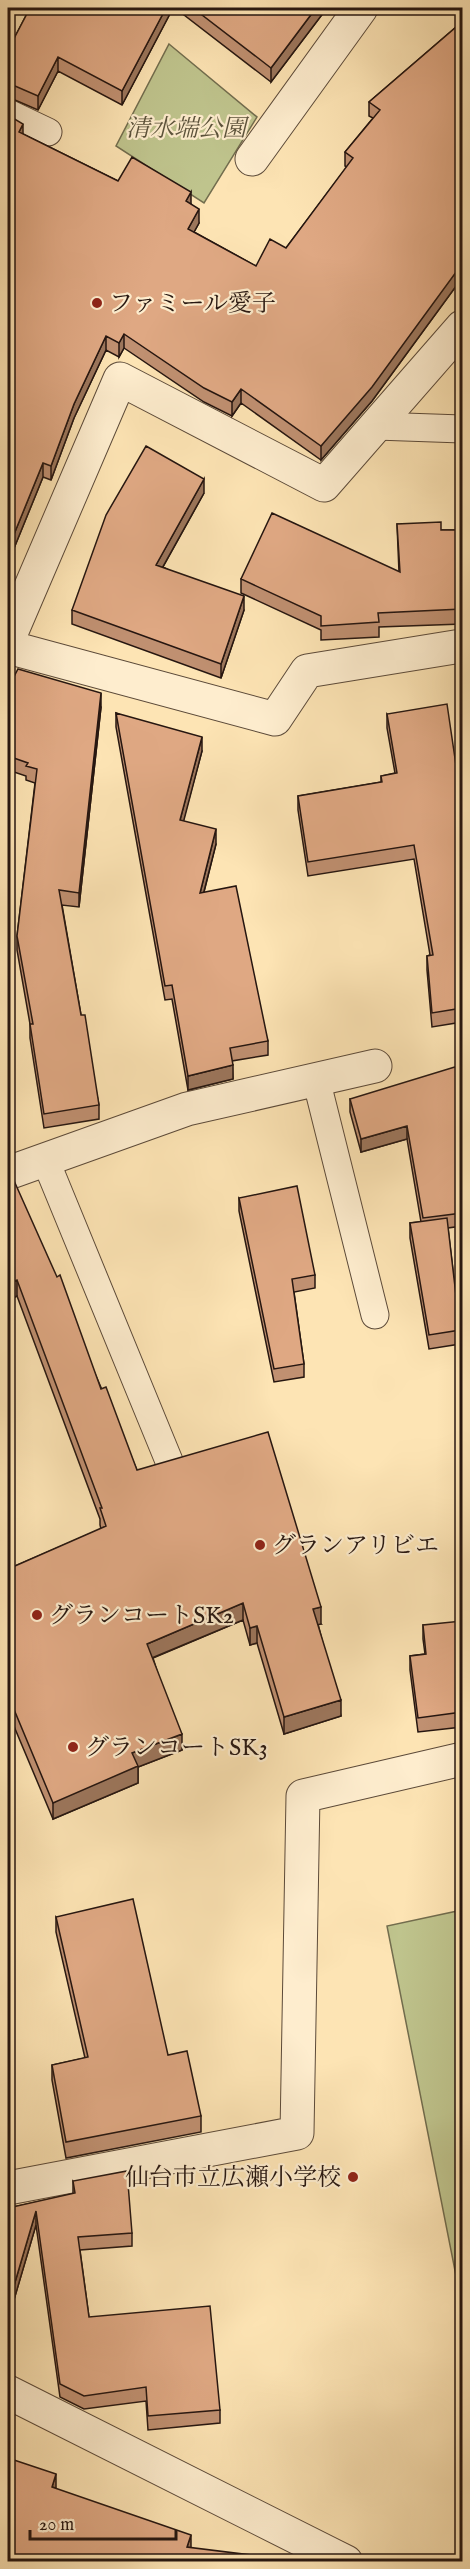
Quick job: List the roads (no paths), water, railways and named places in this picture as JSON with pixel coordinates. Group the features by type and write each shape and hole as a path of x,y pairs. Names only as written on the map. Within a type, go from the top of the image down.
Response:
{"street":[{"path":"252,159 361,8"},
{"path":"8,640 120,379 324,485 462,327"},
{"path":"8,647 275,719 307,671 461,646"},
{"path":"8,1173 187,1108 375,1066"},
{"path":"8,2188 297,2133 303,1796 462,1759"},
{"path":"8,2392 346,2562"}],"lane":[{"path":"8,112 48,132"},
{"path":"376,426 462,429"},
{"path":"316,1079 375,1315"},
{"path":"45,1159 169,1461"}],"place":[{"name":"ファミール愛子","path":"97,303"},
{"name":"グランアリビエ","path":"260,1545"},
{"name":"グランコートSK2","path":"37,1615"},
{"name":"グランコートSK3","path":"73,1747"},
{"name":"仙台市立広瀬小学校","path":"353,2177"}],"park label":[{"name":"清水端公園","path":"186,128"}]}
